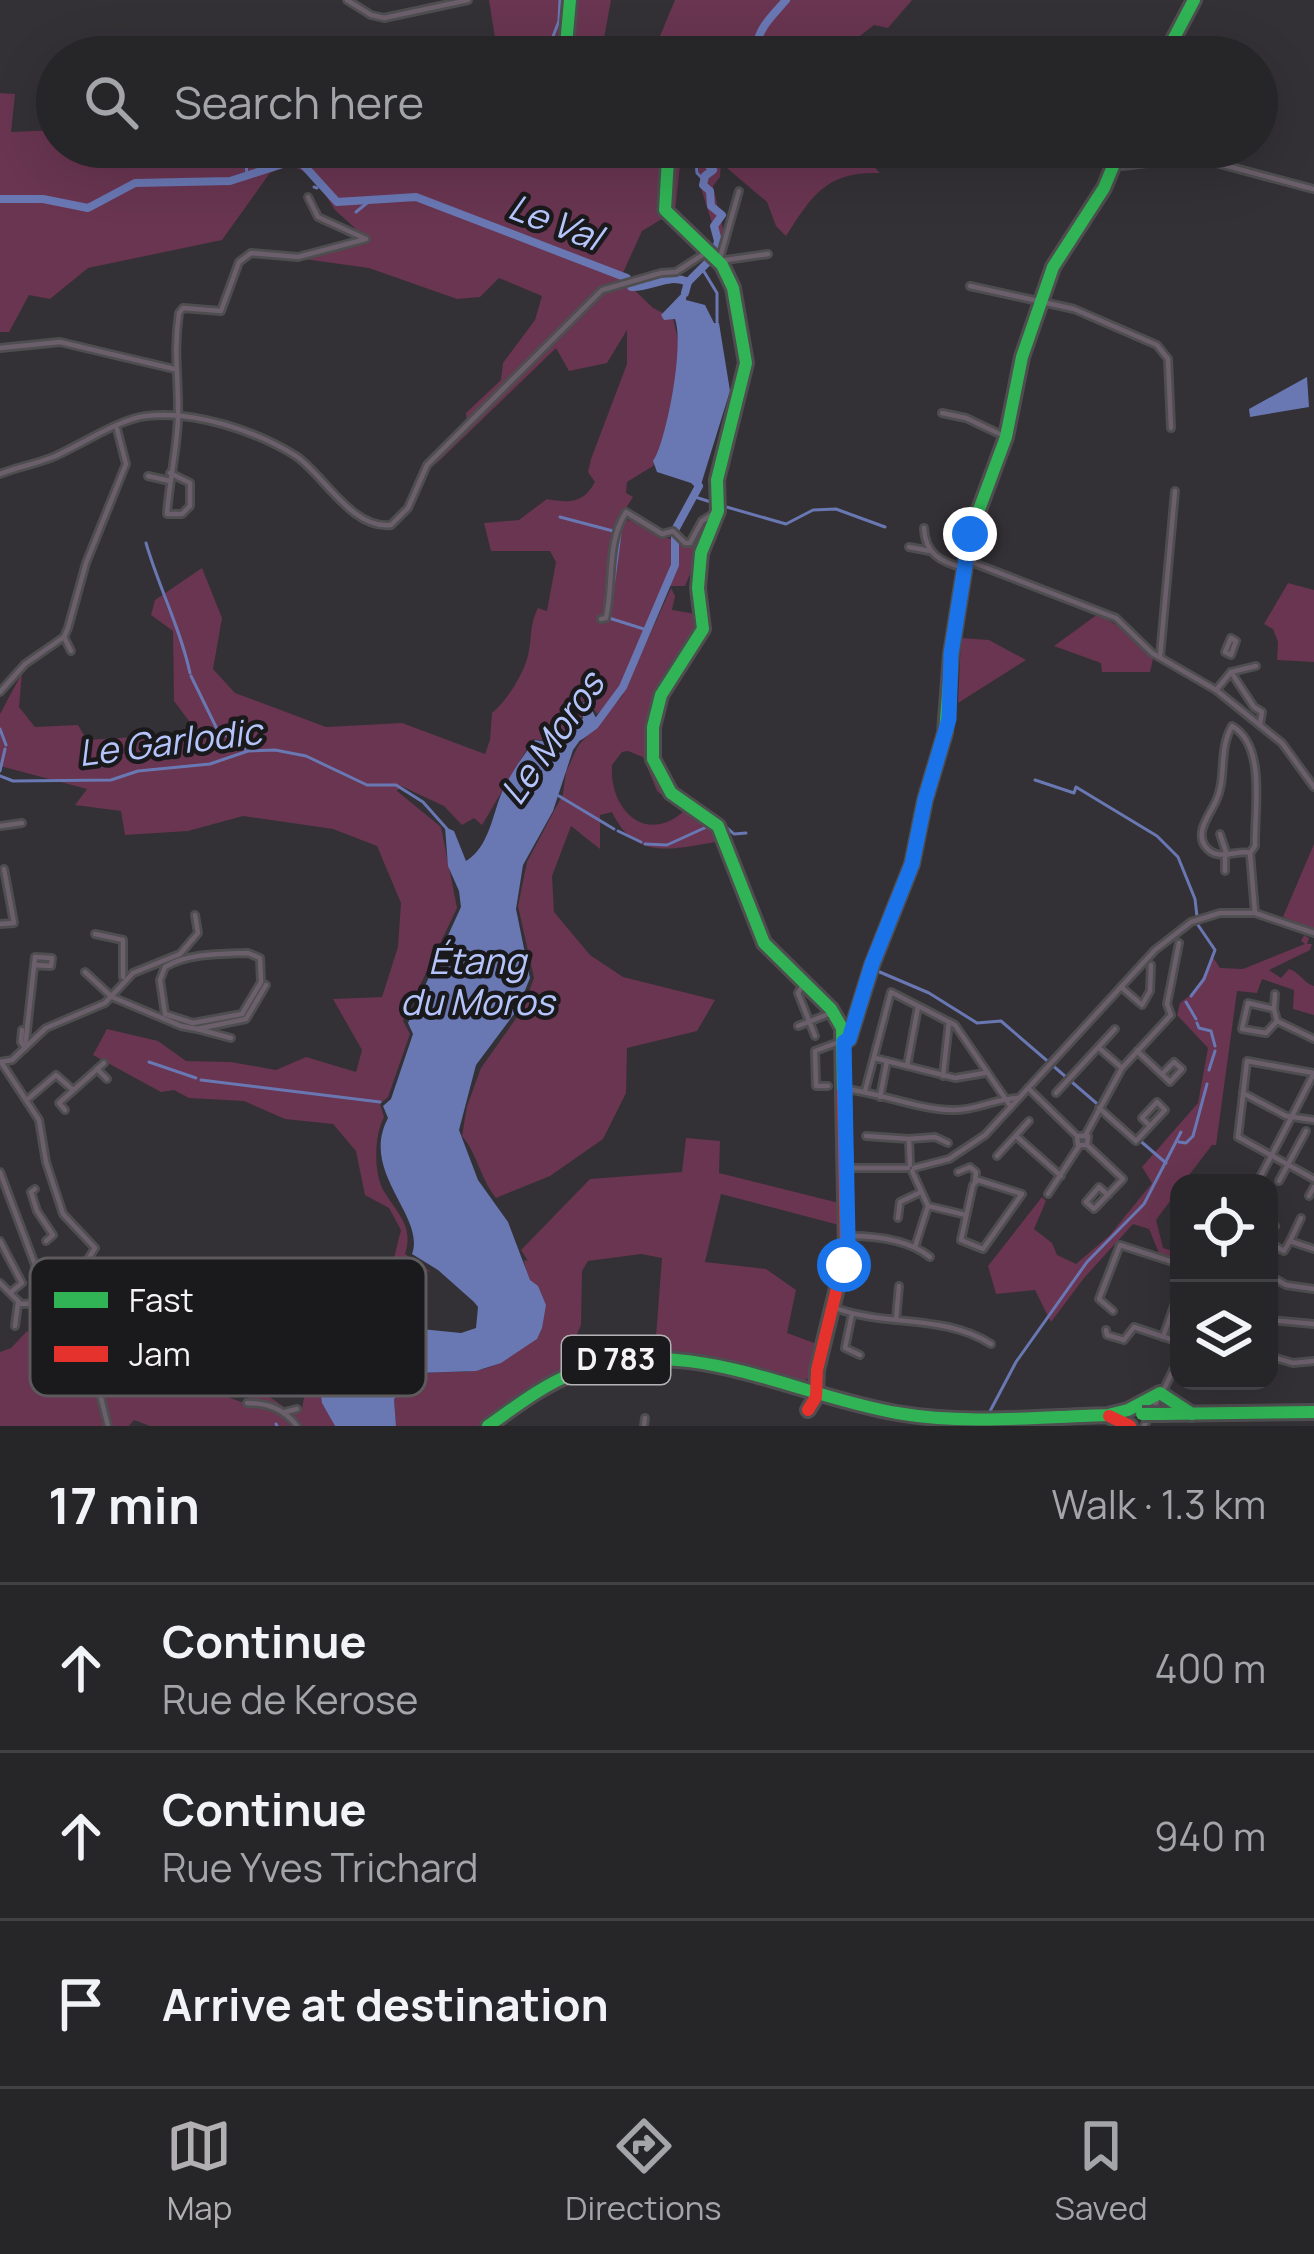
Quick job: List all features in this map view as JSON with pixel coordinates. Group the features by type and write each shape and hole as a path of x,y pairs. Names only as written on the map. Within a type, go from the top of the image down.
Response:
{"main road":[{"path":"567,36 570,0"},
{"path":"1175,36 1194,0"},
{"path":"667,168 665,210 713,256 733,288 746,374 717,480 718,512 701,553 702,634 673,670 650,742 665,787 718,826 764,943 847,1027"},
{"path":"804,1426 848,1237 847,1027 912,864 949,719 951,654 974,519 1006,437 1022,357 1063,248 1113,168"},
{"name":"D 783","path":"496,1423 563,1378 611,1360 674,1355 929,1417 1108,1415 1143,1420 1158,1407"},
{"path":"1158,1407 1176,1407 1187,1414"},
{"name":"D 783","path":"1108,1415 1158,1407 1187,1414 1314,1412"},
{"path":"1108,1415 1130,1426"}],"street":[{"path":"347,0 370,15 398,17 468,0"},
{"path":"1235,168 1313,189"},
{"path":"713,256 739,191"},
{"path":"148,476 170,477 190,483 190,506 182,514 167,514 170,477 177,415 174,369 183,308 220,311 250,253 298,256 366,239 318,217 308,197"},
{"path":"0,474 48,459 144,416 177,415 209,421 300,458 344,504 376,524 391,525 408,508 420,475 602,290 676,272 713,256 768,254"},
{"path":"970,286 1095,316 1165,350 1171,428"},
{"path":"0,348 60,342 174,369"},
{"path":"942,413 966,418 1006,437"},
{"path":"0,692 25,664 64,637 86,563 126,464 117,428"},
{"path":"1160,657 1174,491"},
{"path":"601,619 606,618 610,600 615,535 626,512 662,534 674,533 690,543 706,518 718,512"},
{"path":"924,528 929,551"},
{"path":"909,547 1105,611 1160,657 1216,690 1282,742 1314,787"},
{"path":"64,637 71,651"},
{"path":"1228,653 1253,707 1262,712 1259,724"},
{"path":"1216,690 1233,671 1256,666"},
{"path":"1250,853 1240,850 1226,855 1204,846 1202,833 1218,798 1220,764 1232,726 1245,738 1256,771 1255,846 1250,853 1256,913"},
{"path":"0,826 22,824"},
{"path":"1220,834 1225,872"},
{"path":"0,924 14,923 4,869"},
{"path":"846,1168 911,1168 960,1154 1009,1110 1166,938 1191,922 1220,913 1256,913 1314,933"},
{"path":"89,1258 95,1248 65,1219 49,1170 43,1129 1,1062 12,1060 46,1028 112,997 124,979 163,964 188,957 248,952 260,958 262,978 242,1014 193,1023 165,1014 160,980 163,964 193,941 199,928 195,915"},
{"path":"95,934 123,940 124,979"},
{"path":"1048,1194 1083,1146 1122,1068 1171,1015 1167,1004 1179,943"},
{"path":"25,1048 34,965"},
{"path":"1121,987 1142,1005 1150,991 1151,965"},
{"path":"85,972 112,997 165,1020 231,1038"},
{"path":"804,983 798,993 815,1036"},
{"path":"197,1029 245,1019 266,985"},
{"path":"865,1091 891,992 950,1021 1009,1110"},
{"path":"1275,994 1277,1021 1314,1039"},
{"path":"1274,1010 1248,1003 1242,1029 1266,1034 1277,1021"},
{"path":"907,1066 918,1006"},
{"path":"798,1026 833,1012"},
{"path":"943,1076 950,1021"},
{"path":"828,1086 816,1086 815,1051 847,1027"},
{"path":"1056,1093 1115,1029"},
{"path":"22,1030 20,1042 25,1048"},
{"path":"1098,1047 1122,1068"},
{"path":"1137,1051 1162,1074"},
{"path":"875,1058 955,1078 985,1073"},
{"path":"880,1096 887,1061"},
{"path":"1262,1174 1271,1155 1296,1115 1314,1073 1247,1061 1238,1137 1271,1155 1288,1164 1314,1183 1309,1196"},
{"path":"64,1110 59,1103 104,1063"},
{"path":"97,1070 106,1079"},
{"path":"28,1100 56,1075 73,1090"},
{"path":"1028,1088 1083,1146 1123,1178 1108,1195"},
{"path":"845,1090 952,1110 1019,1098"},
{"path":"1243,1094 1286,1116 1314,1120"},
{"path":"1099,1108 1136,1141 1150,1126"},
{"path":"998,1156 1029,1121"},
{"path":"1280,1181 1306,1131"},
{"path":"1077,1136 1086,1134"},
{"path":"866,1136 935,1138 948,1143"},
{"path":"1016,1136 1061,1176"},
{"path":"909,1139 911,1168 928,1206 915,1247"},
{"path":"958,1172 972,1168 975,1182 961,1240 983,1249 1002,1217 1022,1198 1016,1190 975,1182"},
{"path":"0,1172 32,1258"},
{"path":"35,1189 31,1192 37,1211 53,1234 46,1241"},
{"path":"898,1218 900,1202 921,1192"},
{"path":"928,1206 966,1215"},
{"path":"18,1217 37,1211"},
{"path":"1278,1247 1285,1251 1301,1218"},
{"path":"848,1237 915,1247 929,1256"},
{"path":"1290,1240 1314,1249"},
{"path":"0,1241 22,1283 11,1292"},
{"path":"1114,1311 1099,1299 1118,1247 1170,1261"},
{"path":"1278,1280 1314,1289"},
{"path":"0,1282 18,1303 15,1325"},
{"path":"896,1320 898,1286"},
{"path":"18,1303 30,1304"},
{"path":"833,1308 962,1327 991,1344"},
{"path":"852,1314 844,1348 860,1355"},
{"path":"1163,1336 1170,1317"},
{"path":"1278,1321 1314,1324"},
{"path":"1106,1330 1120,1340 1134,1327 1170,1339"},
{"path":"1278,1359 1314,1361"},
{"path":"1158,1407 1170,1379"},
{"path":"100,1396 108,1426"},
{"path":"247,1403 285,1412 297,1426"},
{"path":"285,1412 297,1409"}],"shaded area":[{"path":"489,0 611,0 604,36 495,36"},
{"path":"675,0 912,0 888,28 874,25 860,36 660,36"},
{"path":"0,93 15,94 11,132 36,131 36,168 283,168 270,173 222,240 88,268 50,299 29,295 9,332 0,332"},
{"path":"297,168 680,168 675,211 642,231 621,277 653,308 673,318 680,349 667,430 653,466 627,482 626,493 633,497 618,521 631,521 659,536 697,547 685,586 663,586 618,696 597,714 588,701 580,702 582,717 559,743 533,739 482,825 474,818 462,825 444,806 401,786 397,791 441,827 457,908 403,1021 410,1034 388,1097 380,1104 384,1117 377,1166 381,1185 406,1228 405,1254 411,1258 394,1258 401,1230 389,1208 365,1195 356,1151 333,1124 285,1119 244,1101 161,1092 93,1055 107,1029 158,1041 186,1061 276,1070 306,1057 356,1072 362,1050 333,999 382,997 398,947 401,903 377,846 333,829 243,816 188,831 125,835 121,811 75,805 87,789 0,766 0,714 22,673 19,707 35,727 78,725 87,740 198,733 174,701 173,631 151,615 155,600 202,568 222,618 213,669 235,693 326,727 402,723 485,754 492,713 522,671 538,608 547,611 556,562 550,551 491,551 484,523 519,520 547,499 575,500 590,489 595,482 588,472 591,459 627,364 627,330 607,363 569,371 556,348 435,465 467,422 466,413 501,380 503,363 535,320 542,296 499,278 480,297 457,299 369,268 304,259 366,238 335,210 314,177"},
{"path":"699,168 721,168 713,186 726,242 721,252"},
{"path":"727,168 875,168 880,173 847,176 823,188 786,236 776,226 767,202"},
{"path":"1288,583 1314,590 1314,662 1277,660 1278,642 1273,629 1264,624"},
{"path":"671,588 675,596 672,610 696,614 693,636 668,667 646,735 659,780 709,816 721,841 673,848 645,845 622,828 612,812 600,815 600,849 571,826 552,876 554,912 590,955 623,977 715,1000 697,1031 627,1048 626,1093 603,1139 550,1176 496,1198 462,1136 481,1068 522,1010 534,978 518,906 527,862 563,794 566,772 578,746 622,696","holes":["622,752 643,757 657,791 683,812 669,821 643,823 632,817 616,795 612,765"]},
{"path":"1098,614 1153,659 1150,672 1102,672 1101,663 1054,646"},
{"path":"961,638 989,640 1026,660 958,703"},
{"path":"1314,844 1314,929 1283,917"},
{"path":"1304,935 1309,938 1310,950 1269,970 1281,978 1289,969 1314,986 1314,1015 1293,1009 1294,990 1262,979 1257,993 1237,991 1216,1145 1190,1174 1170,1174 1170,1201 1156,1220 1170,1256 1159,1253 1149,1229 1133,1224 1051,1322 1035,1290 996,1294 988,1266 1042,1197 1046,1201 1034,1229 1052,1243 1057,1255 1076,1264 1110,1235 1152,1183 1142,1167 1198,1103 1208,1048 1177,1015 1180,1003 1197,990 1212,956 1220,968 1243,969 1305,944 1301,941"},
{"path":"686,1138 720,1141 719,1173 843,1204 843,1226 721,1194 705,1262 766,1269 796,1290 787,1333 820,1345 812,1374 803,1383 695,1354 655,1350 662,1258 641,1254 588,1261 582,1271 581,1325 562,1371 480,1426 396,1426 394,1399 426,1396 426,1374 487,1368 537,1339 524,1260 528,1261 521,1250 590,1179 682,1172"},
{"path":"27,1331 30,1396 225,1396 244,1403 250,1396 268,1396 291,1412 302,1409 304,1396 322,1396 335,1426 150,1426 134,1420 129,1426 0,1426 0,1352"}],"water":[{"path":"687,288 686,300 705,305 714,323 719,323 730,391 699,491 691,483 657,472 653,461 676,372 675,319 664,320 661,315"},
{"path":"1307,377 1309,407 1250,417 1249,409"},
{"name":"Étang du Moros","path":"588,702 596,718 573,750 553,811 523,865 516,909 530,978 517,1010 476,1065 459,1130 478,1180 508,1222 530,1280 546,1305 542,1328 537,1339 501,1363 476,1371 426,1373 426,1330 461,1333 476,1328 478,1307 426,1258 412,1254 410,1224 387,1175 381,1138 388,1118 383,1106 391,1099 413,1034 408,1023 461,907 448,866 445,827 454,831 466,861 474,855 517,765 535,740 560,744 583,718 580,703"},
{"name":"Étang du Moros","path":"321,1396 397,1396 396,1426 335,1426"}],"waterway":[{"path":"553,36 560,0"},
{"path":"561,36 565,0"},
{"name":"Le Moros","path":"759,36 786,0"},
{"path":"246,168 247,176"},
{"name":"Le Val","path":"0,199 43,199 88,208 135,183 230,181 270,168"},
{"name":"Le Val","path":"306,168 337,202 416,197 627,278 631,287 674,279 688,282"},
{"path":"697,168 705,181"},
{"name":"Le Moros","path":"711,168 703,185 710,191 711,206 722,215 714,226 715,253"},
{"path":"356,212 367,203"},
{"name":"Le Moros","path":"685,293 688,282 712,258"},
{"path":"703,270 717,293 717,322"},
{"name":"Le Moros","path":"580,736 595,725 623,687 675,565 675,530 699,486"},
{"path":"695,497 714,503"},
{"path":"723,506 786,524 813,510 836,509 885,527"},
{"path":"560,517 613,531"},
{"path":"620,534 609,618 647,630"},
{"path":"146,543 190,673"},
{"path":"191,676 217,729 245,749"},
{"path":"912,842 941,724"},
{"path":"0,729 6,745"},
{"path":"0,771 5,749"},
{"name":"Le Garlodic","path":"0,776 13,781 111,780 138,771 210,764 248,751 275,750 306,756 367,785 396,785 423,802 447,829"},
{"path":"1035,780 1074,793 1076,787 1157,836 1178,857 1195,899 1198,925 1215,950 1204,979 1191,996"},
{"path":"559,796 614,829"},
{"path":"717,819 734,834 746,833"},
{"path":"645,844 667,845 713,824"},
{"path":"618,831 641,842"},
{"path":"866,966 892,903"},
{"path":"875,970 929,993 977,1023 1001,1021 1166,1163"},
{"path":"1186,1002 1196,1019"},
{"path":"1197,1023 1211,1031 1215,1046"},
{"path":"1209,1070 1215,1051"},
{"path":"149,1062 196,1078"},
{"path":"201,1080 380,1102"},
{"path":"1179,1142 1186,1143 1193,1136 1207,1084"},
{"path":"988,1415 1016,1362 1087,1262 1144,1204 1181,1132"}],"traffic: fast":[{"path":"567,36 570,0"},
{"path":"1175,36 1194,0"},
{"path":"667,168 665,210 722,265 733,288 746,363 717,480 718,511 701,553 698,588 703,629 661,695 653,727 653,759 671,793 718,826 764,943 831,1009 842,1028 843,1092"},
{"path":"844,1042 849,1039 912,864 945,733 951,654 970,534 1006,437 1022,357 1053,267 1112,168"},
{"path":"488,1426 574,1373 616,1362 656,1359 737,1370 856,1404 923,1417 1108,1415 1160,1393 1192,1414"},
{"path":"1160,1414 1314,1412"},
{"path":"1142,1414 1160,1414"}],"traffic: jam":[{"path":"808,1410 816,1397 817,1370 846,1251 843,1092"},
{"path":"1109,1416 1130,1426"}],"route":[{"path":"844,1265 848,1237 844,1042 908,877 945,734 951,654 970,534"}]}
